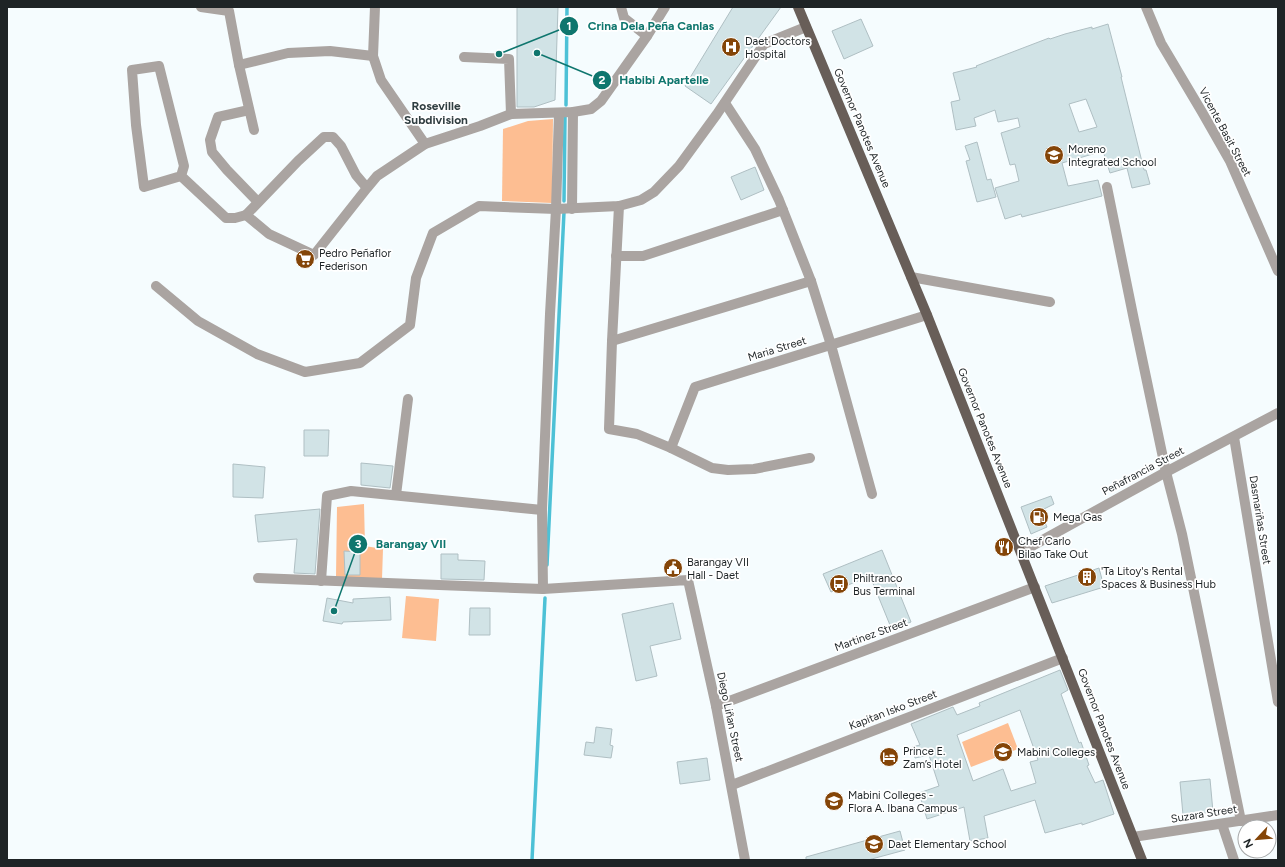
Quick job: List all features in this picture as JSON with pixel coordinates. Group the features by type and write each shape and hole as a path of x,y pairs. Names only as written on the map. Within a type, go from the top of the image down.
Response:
{"main road":[{"name":"Governor Panotes Avenue","path":"798,7 927,315 1142,860"}],"street":[{"path":"201,7 229,11 239,65 254,130"},
{"path":"375,7 374,56 381,80 425,144"},
{"path":"621,7 624,18 647,36"},
{"path":"246,214 270,234 314,255 377,176 425,144 511,114 559,114 591,109 601,101 647,36 665,7"},
{"name":"Vicente Basit Street","path":"1146,7 1161,43 1230,161 1278,270"},
{"path":"156,286 198,321 257,354 305,372 360,363 410,325 416,278 433,233 479,206 556,209 619,206 641,200 654,192 666,181 683,160 725,103 764,44 806,27"},
{"path":"239,65 288,53 330,51 374,56"},
{"path":"464,57 509,59 511,114"},
{"path":"158,66 184,166 181,176 144,187 135,118 132,70 158,66"},
{"path":"725,103 755,149 783,210 811,282 831,345 872,494"},
{"path":"249,110 218,116 210,140 212,152 258,202"},
{"path":"572,208 574,112"},
{"path":"258,578 543,590 542,510 559,114"},
{"path":"181,176 226,218 236,218 246,214 324,137 333,137 341,146 356,175 367,188"},
{"path":"1108,187 1134,320 1166,472 1182,534 1241,819"},
{"path":"619,206 609,428 637,434 671,448 712,468 728,470 754,469 810,458"},
{"path":"616,256 643,256 783,210"},
{"path":"911,277 1050,302"},
{"path":"612,341 811,282"},
{"name":"Maria Street","path":"671,448 695,387 927,315"},
{"path":"396,495 408,399"},
{"name":"Peñafrancia Street","path":"1021,552 1166,472 1278,413"},
{"name":"Dasmariñas Street","path":"1234,437 1278,702"},
{"path":"321,581 327,496 351,491 542,510"},
{"name":"Diego Liñan Street","path":"543,590 688,580 716,706 745,860"},
{"name":"Martinez Street","path":"716,706 1035,587"},
{"name":"Kapitan Isko Street","path":"732,785 1063,658"},
{"name":"Suzara Street","path":"1253,819 1278,815"},
{"name":"Suzara Street","path":"1133,837 1237,822"},
{"path":"1222,824 1234,860"}],"shaded area":[{"path":"553,119 552,203 502,201 503,129 528,121"},
{"path":"364,504 365,546 383,549 382,579 336,577 337,507"},
{"path":"406,596 439,599 436,641 402,638"},
{"path":"1008,723 1018,749 971,767 962,742"}],"building":[{"path":"517,7 558,7 555,100 534,107 517,107"},
{"name":"Daet Doctors Hospital","path":"733,7 781,7 711,104 685,86"},
{"path":"861,19 873,46 844,59 832,31"},
{"name":"Moreno Integrated School","path":"1108,24 1144,170 1146,170 1150,184 1132,188 1127,168 1110,173 1103,151 1062,163 1068,186 1098,180 1102,196 1022,217 1021,214 1005,219 995,188 1019,181 1015,164 1010,165 1001,133 1020,127 1018,118 998,122 995,110 974,118 976,126 956,130 951,102 960,100 953,73 977,67 976,66 1049,38 1050,39 1092,27 1092,29","holes":["1086,99 1097,127 1079,132 1069,104"]},
{"path":"977,142 987,180 991,179 996,197 977,202 966,161 970,160 965,146"},
{"path":"755,167 764,190 741,200 731,177"},
{"path":"304,430 329,430 328,456 304,456"},
{"path":"361,463 393,466 390,488 361,485"},
{"path":"233,464 265,467 263,498 233,497"},
{"path":"1051,496 1054,504 1040,511 1047,527 1031,534 1021,507"},
{"path":"320,509 315,574 294,573 297,539 258,542 255,515"},
{"name":"Philtranco Bus Terminal","path":"882,550 911,622 892,630 870,576 831,592 823,574"},
{"path":"344,551 360,552 360,575 345,575"},
{"path":"441,554 458,554 458,560 485,561 484,580 441,579"},
{"name":"'Ta Litoy's Rental Spaces & Business Hub","path":"1099,568 1104,587 1052,603 1045,586"},
{"path":"390,597 391,620 343,622 342,624 323,621 327,598 353,603 353,599"},
{"path":"673,603 681,639 650,646 657,676 636,681 622,614"},
{"path":"470,608 490,608 490,635 469,635"},
{"path":"1060,670 1068,690 1061,694 1079,743 1081,742 1089,765 1087,766 1095,783 1103,780 1114,814 1082,825 1082,823 1045,833 1035,800 984,816 988,838 970,841 964,807 927,819 919,793 939,786 929,755 915,758 912,747 920,745 911,724 953,707 957,715 980,706 979,703","holes":["1020,710 1038,760 1030,762 1036,783 1011,791 1003,769 973,781 957,735"]},
{"path":"596,727 612,729 610,745 613,746 611,758 584,755 586,742 594,743"},
{"path":"707,758 710,780 680,784 677,762"},
{"path":"1210,779 1213,812 1183,815 1180,782"},
{"name":"Daet Elementary School","path":"900,831 905,850 868,860 806,860 806,857"}],"waterway":[{"path":"566,105 567,7"},
{"path":"564,201 565,116"},
{"path":"547,565 564,212"},
{"path":"532,860 545,598"}],"place":[{"name":"Daet Doctors Hospital","path":"731,47"},
{"name":"Habibi Apartelle","path":"537,53"},
{"name":"Crina Dela Peña Canlas","path":"499,54"},
{"name":"Moreno Integrated School","path":"1054,155"},
{"name":"Pedro Peñaflor Federison","path":"305,259"},
{"name":"Mega Gas","path":"1039,517"},
{"name":"Chef Carlo Bilao Take Out","path":"1004,547"},
{"name":"Barangay VII Hall - Daet","path":"673,568"},
{"name":"'Ta Litoy's Rental Spaces & Business Hub","path":"1087,577"},
{"name":"Philtranco Bus Terminal","path":"839,584"},
{"name":"Barangay VII","path":"334,611"},
{"name":"Mabini Colleges","path":"1003,752"},
{"name":"Prince E. Zam’s Hotel","path":"889,757"},
{"name":"Mabini Colleges - Flora A. Ibana Campus","path":"834,801"},
{"name":"Daet Elementary School","path":"874,844"}],"district":[{"name":"Roseville Subdivision","path":"436,113"}]}
